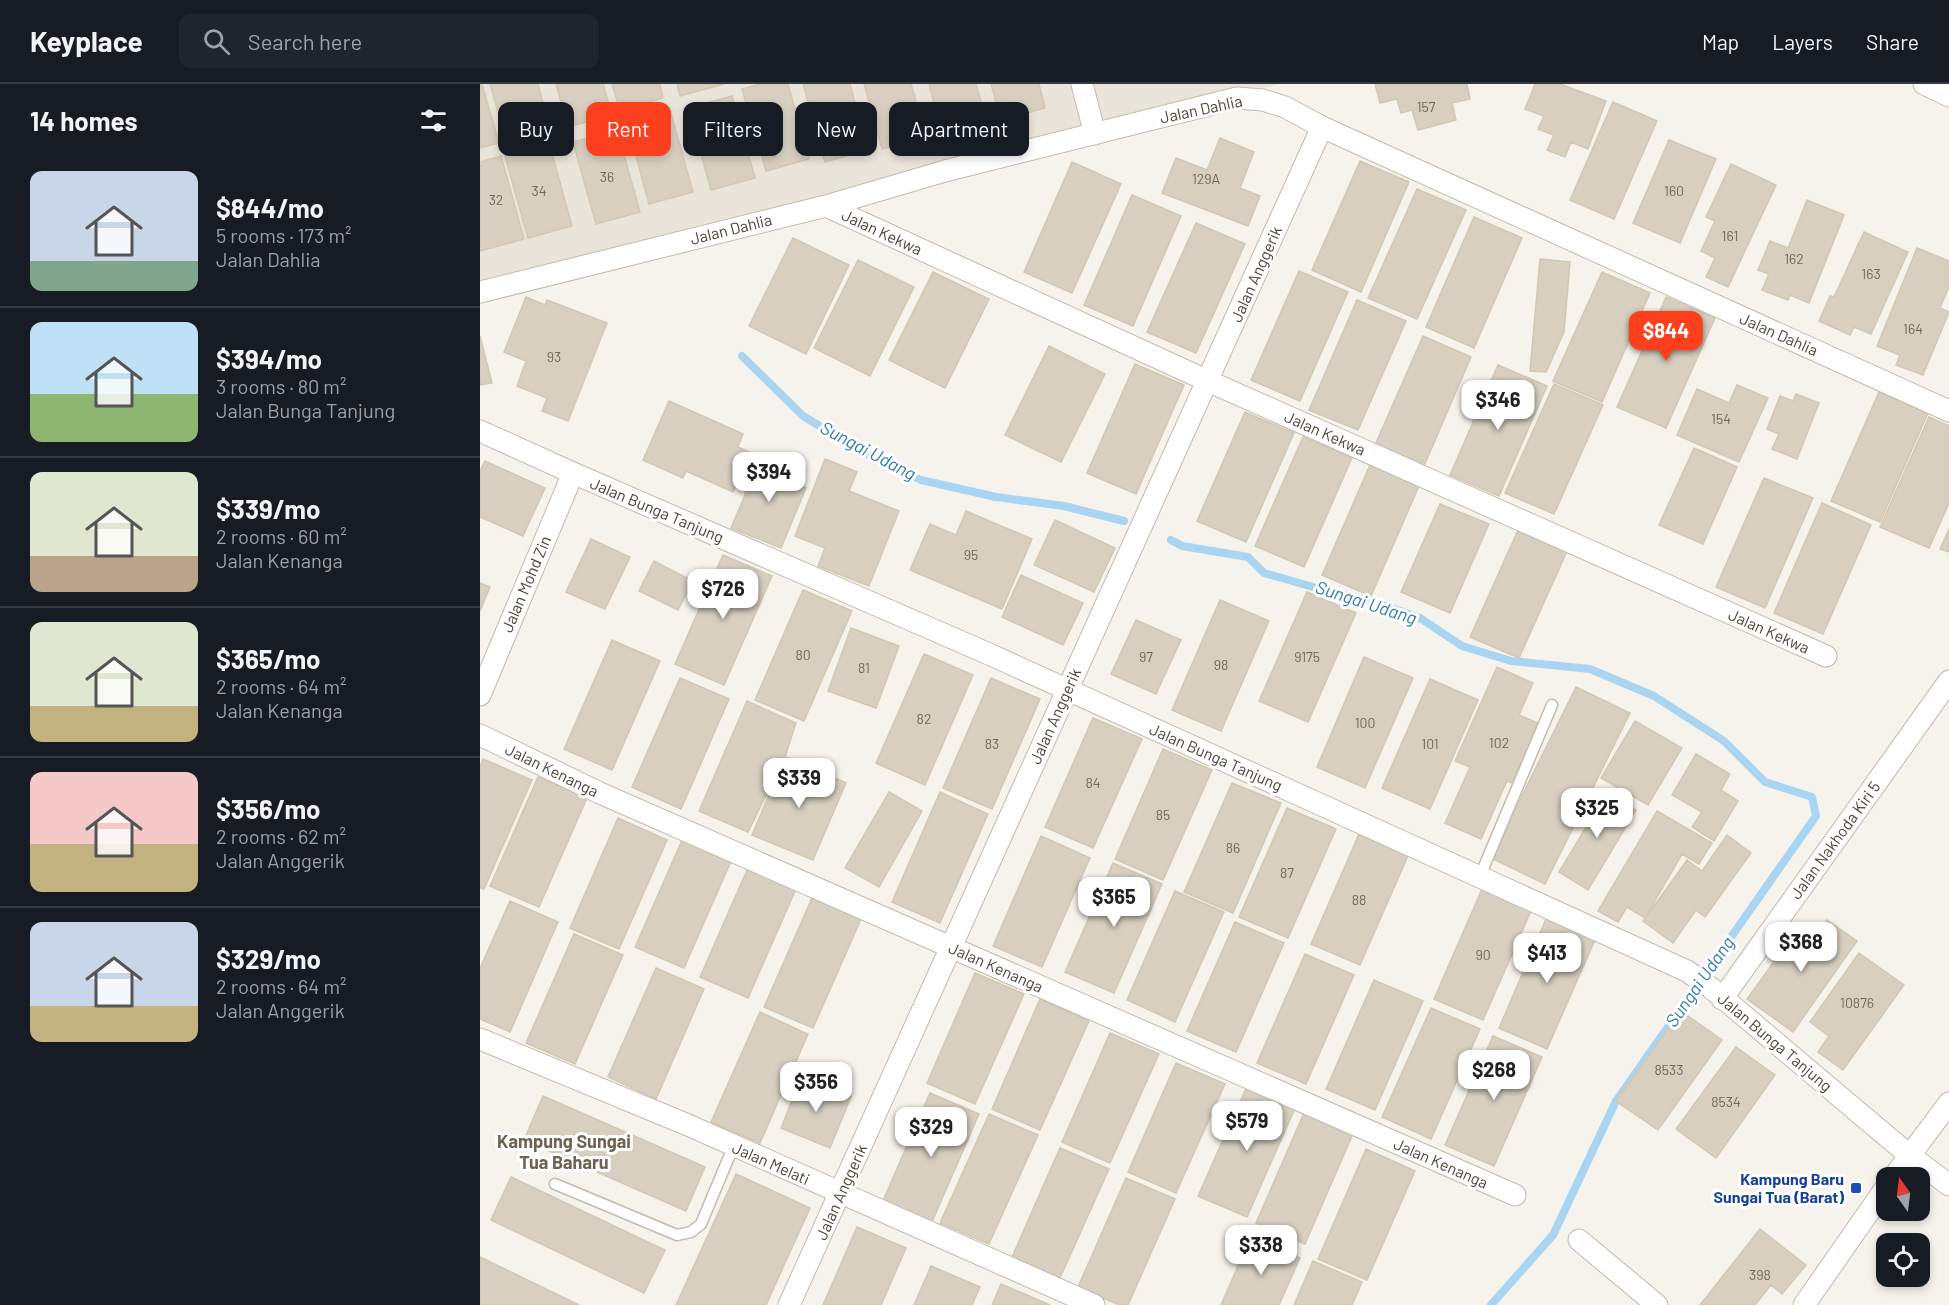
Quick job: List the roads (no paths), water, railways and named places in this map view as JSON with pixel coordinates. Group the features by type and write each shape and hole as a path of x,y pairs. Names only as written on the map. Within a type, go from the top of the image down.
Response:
{"street":[{"path":"1082,84 1095,134"},
{"path":"1924,84 1949,96"},
{"name":"Jalan Dahlia","path":"480,292 826,206 945,171 1237,98 1263,100 1285,107 1322,127 1947,406"},
{"name":"Jalan Anggerik","path":"789,1305 1322,127"},
{"name":"Jalan Kekwa","path":"826,206 1208,381 1826,656"},
{"name":"Jalan Bunga Tanjung","path":"480,431 989,654 1687,971 1909,1155 1949,1185"},
{"name":"Jalan Mohd Zin","path":"480,694 573,473"},
{"name":"Jalan Nakhoda Kiri 5","path":"1716,993 1949,681"},
{"name":"Jalan Kenanga","path":"480,735 600,793 1515,1196"},
{"name":"Jalan Melati","path":"480,1039 734,1145 1094,1305"},
{"path":"1901,1167 1949,1103"},
{"path":"1804,1305 1876,1202"},
{"path":"1579,1240 1657,1305"}],"lane":[{"path":"1480,876 1552,705"},
{"path":"555,1184 677,1235 691,1232 701,1224 734,1145"}],"waterway":[{"name":"Sungai Udang","path":"742,356 803,416 865,453 921,480 996,497 1064,506 1124,521"},
{"name":"Sungai Udang","path":"1171,540 1182,546 1248,557 1264,573 1375,602 1420,618 1462,646 1511,661 1590,669 1654,696 1724,741 1765,782 1812,797 1816,816 1616,1101 1553,1235 1491,1305"}],"place":[{"name":"Kampung Baru Sungai Tua (Barat)","path":"1856,1188"}],"district":[{"name":"Kampung Sungai Tua Baharu","path":"564,1152"}]}
